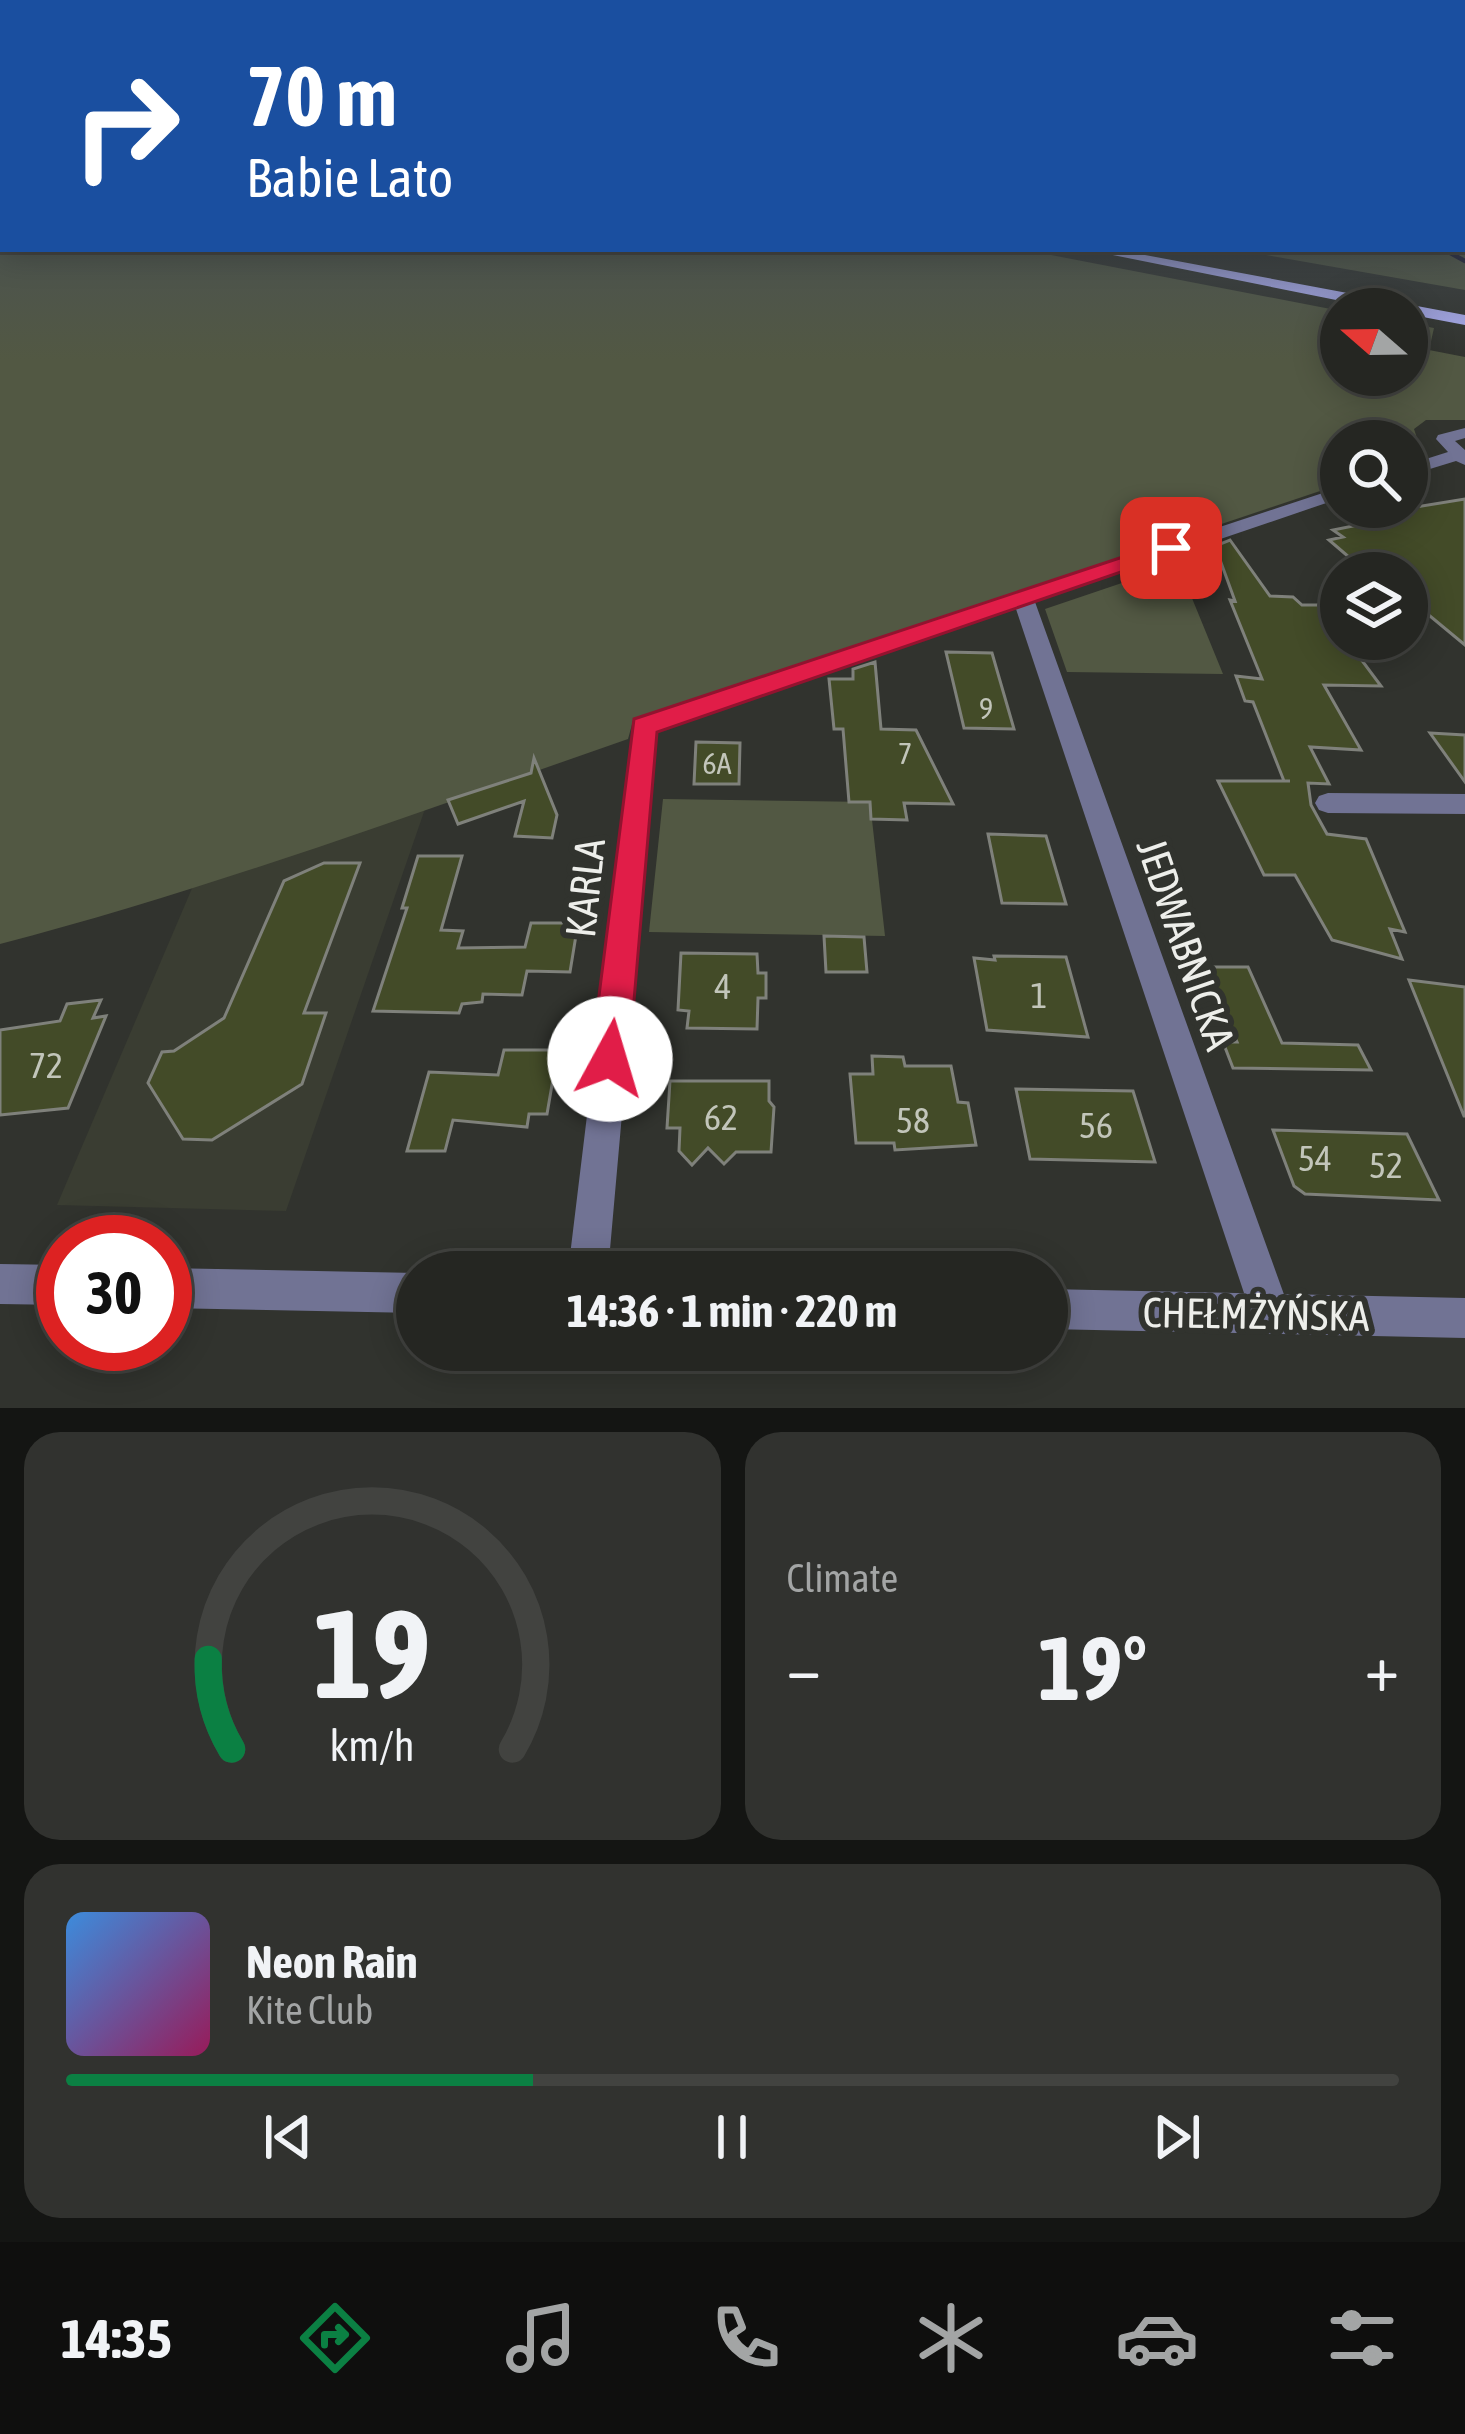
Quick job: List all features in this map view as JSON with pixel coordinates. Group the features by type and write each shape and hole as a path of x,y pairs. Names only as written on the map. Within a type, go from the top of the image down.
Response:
{"main road":[{"path":"1106,252 1465,320"},
{"path":"1164,252 1465,307"}],"street":[{"path":"1428,466 1461,458 1444,439 1465,433"},
{"path":"1024,600 1320,499"},
{"name":"KARLA","path":"590,1251 644,726 1024,600"},
{"name":"JEDWABNICKA","path":"1024,600 1270,1314"},
{"path":"1328,803 1465,804"},
{"path":"0,1284 36,1285"},
{"path":"192,1289 396,1293"},
{"name":"CHEŁMŻYŃSKA","path":"1068,1309 1465,1318"}],"shaded area":[{"path":"425,809 286,1211 57,1205 193,886"}],"green space":[{"path":"0,252 1036,252 1320,307 1320,396 1428,396 1428,327 1434,328 1429,350 1465,357 1465,420 1320,420 1320,491 633,721 628,739 237,874 0,944"},
{"path":"1249,252 1465,252 1465,290"},
{"path":"1178,564 1223,674 1067,672 1045,609"},
{"path":"663,799 870,802 885,936 649,932"}],"building":[{"path":"1465,499 1465,645 1428,614 1428,552 1343,552 1329,540 1343,537 1333,530 1343,528 1428,528 1428,505"},
{"path":"1230,540 1270,596 1320,605 1320,660 1362,660 1381,686 1324,685 1361,750 1310,747 1329,784 1308,783 1311,805 1327,834 1366,839 1405,932 1390,929 1402,959 1332,940 1295,875 1264,875 1218,781 1284,781 1253,702 1245,701 1236,676 1262,679 1230,600 1235,601 1215,546"},
{"path":"946,652 992,653 1014,729 964,728"},
{"path":"875,662 881,729 916,730 953,804 904,803 907,820 871,819 870,802 849,802 843,729 834,729 829,679 853,679 853,669"},
{"path":"1430,733 1465,735 1465,782"},
{"path":"696,742 740,743 739,784 694,784"},
{"path":"534,758 557,815 552,838 515,836 524,801 458,824 448,800 531,773"},
{"path":"988,834 1046,836 1066,904 1002,903"},
{"path":"418,856 462,856 441,930 463,931 458,948 525,947 531,923 578,923 570,972 527,971 522,995 483,994 482,1002 462,1004 459,1013 373,1011 407,908 402,908"},
{"path":"324,863 360,863 304,1013 326,1013 302,1084 212,1140 183,1139 148,1083 162,1052 174,1051 224,1018 284,881"},
{"path":"824,936 864,937 867,972 826,972"},
{"path":"681,953 757,954 758,973 766,973 766,998 758,998 757,1029 687,1028 689,1011 678,1010"},
{"path":"994,956 1066,957 1088,1037 987,1030 974,958 995,960"},
{"path":"1204,967 1248,967 1282,1043 1358,1045 1371,1070 1233,1068 1223,1042 1237,1042"},
{"path":"1409,980 1465,987 1465,1116 1464,1116"},
{"path":"101,1000 93,1018 106,1016 68,1108 0,1115 0,1030 60,1021 67,1004"},
{"path":"504,1050 558,1050 547,1114 529,1114 527,1127 453,1120 445,1151 407,1151 429,1072 498,1075"},
{"path":"872,1056 903,1057 905,1066 951,1066 958,1102 968,1103 976,1145 895,1150 894,1143 856,1143 850,1074 873,1074"},
{"path":"670,1081 769,1081 769,1101 774,1107 771,1152 736,1152 724,1164 708,1148 692,1165 679,1151 680,1128 667,1128"},
{"path":"1016,1089 1133,1091 1155,1162 1030,1159"},
{"path":"1273,1130 1407,1134 1439,1200 1305,1194 1294,1186"}],"waterway":[{"path":"1448,252 1465,261"}],"route":[{"path":"610,1059 644,726 1171,548"}]}
